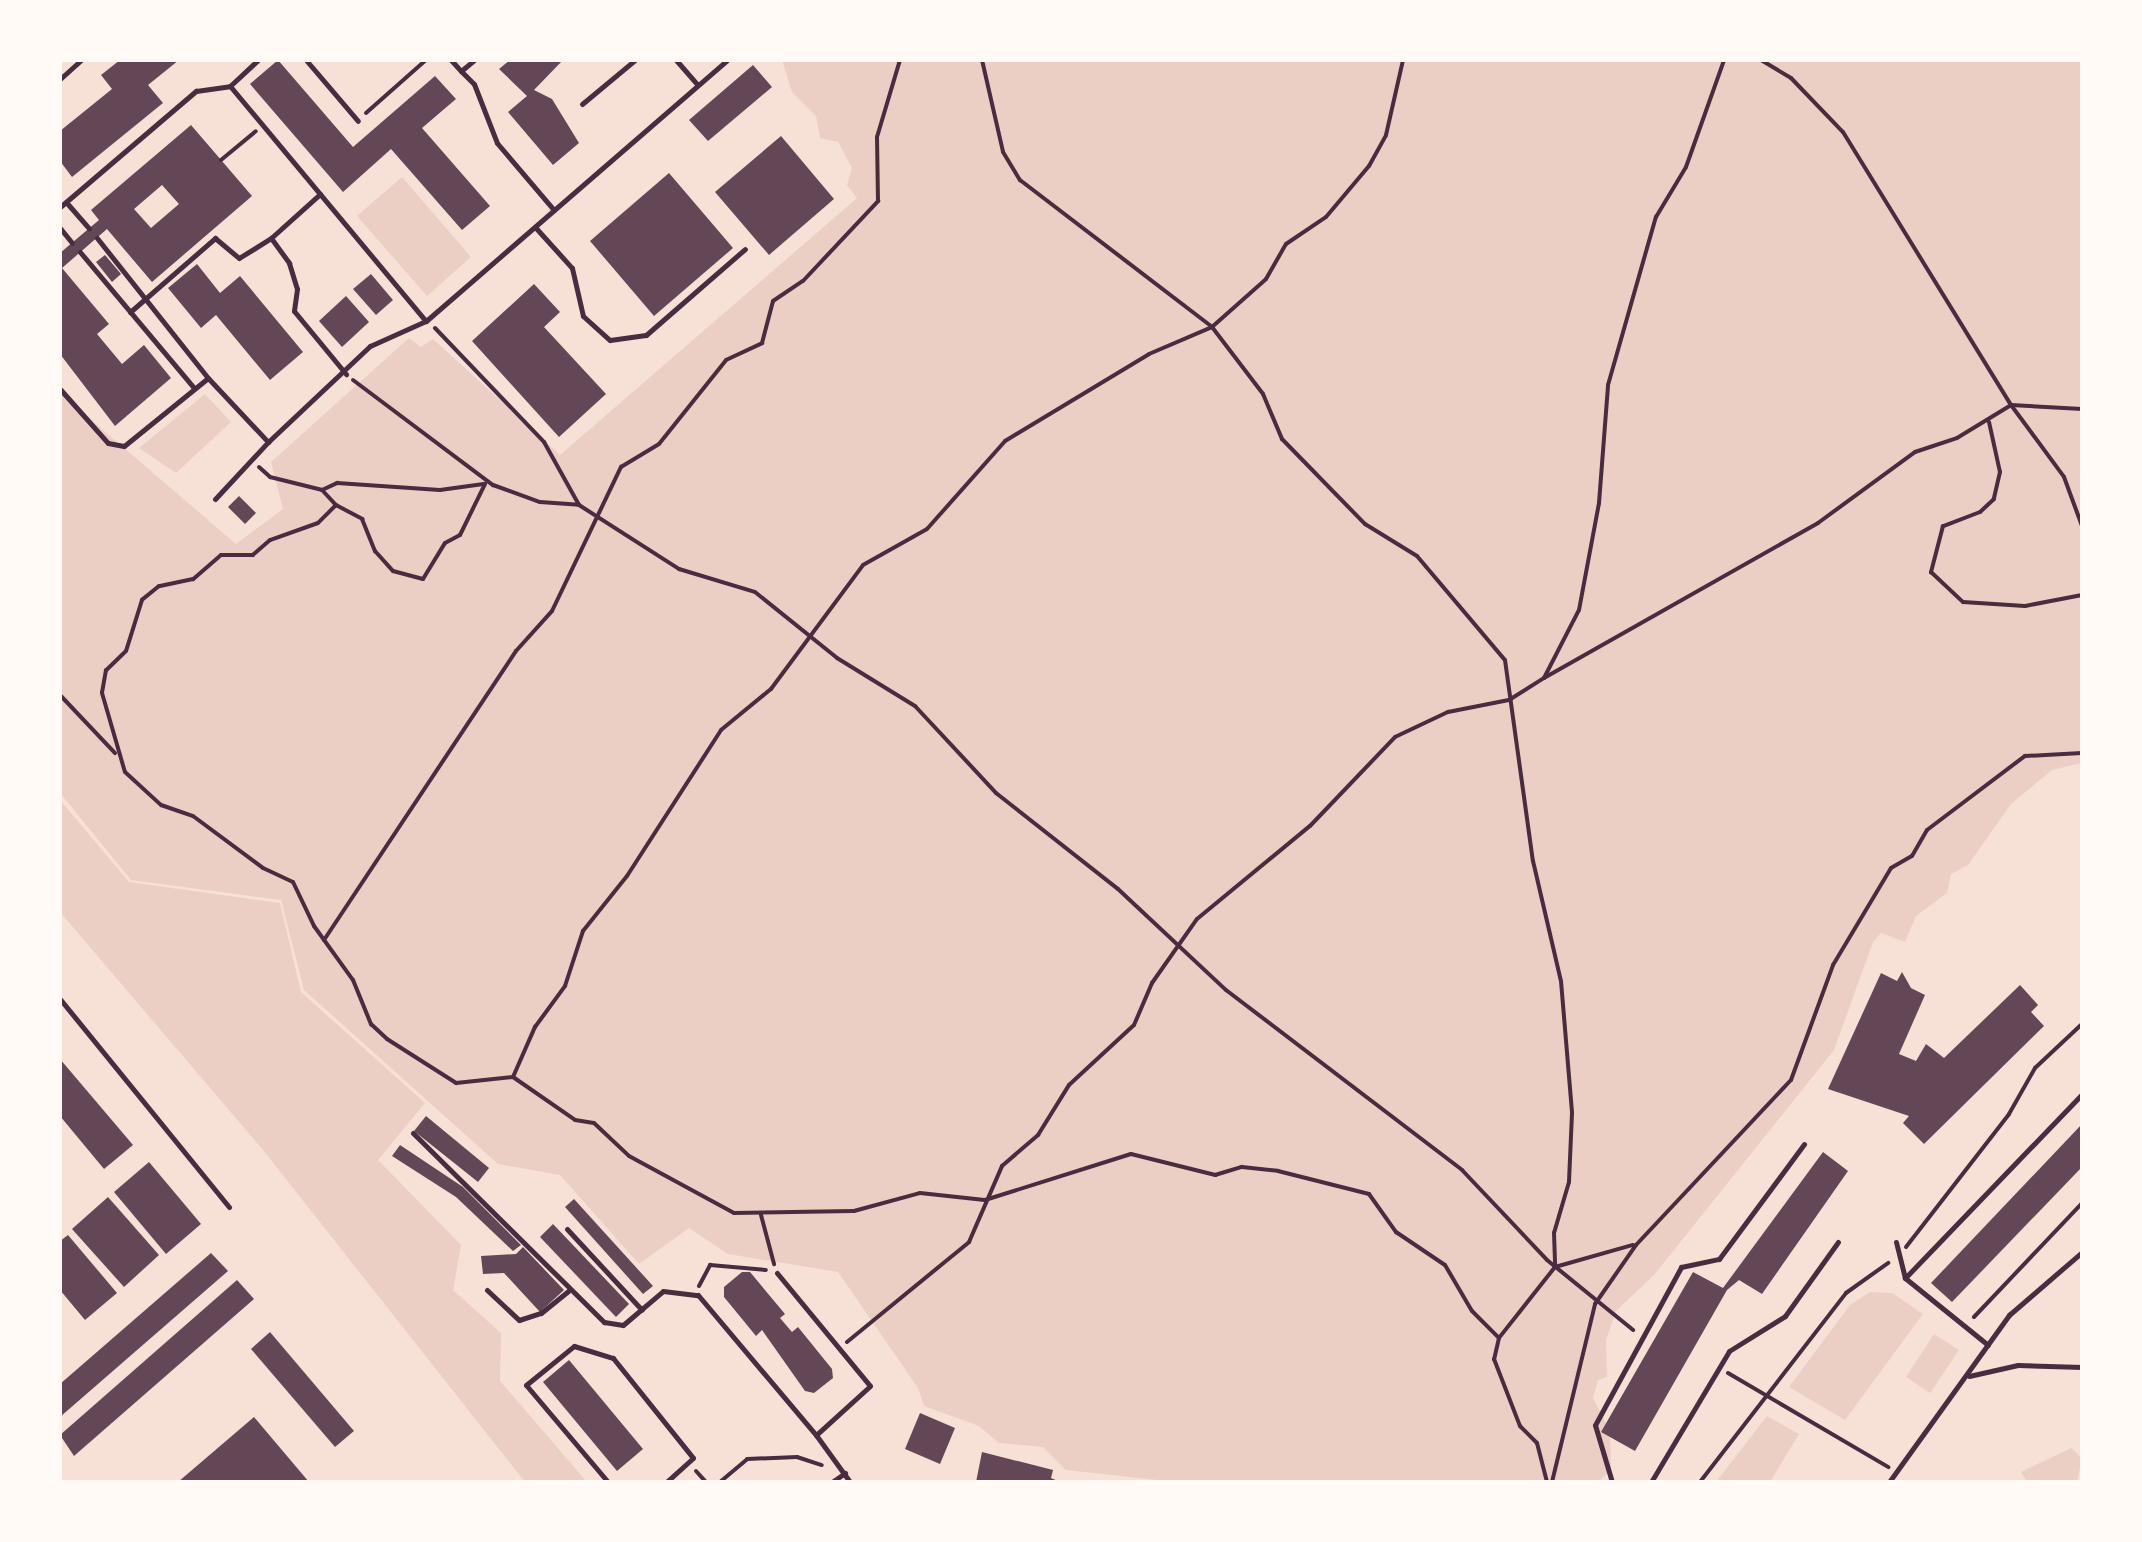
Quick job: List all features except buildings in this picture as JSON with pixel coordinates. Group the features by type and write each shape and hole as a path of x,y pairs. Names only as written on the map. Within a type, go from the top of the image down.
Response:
{"lane":[{"path":"60,79 81,60"},
{"path":"89,228 63,205 196,91 230,86 258,60"},
{"path":"306,60 358,122"},
{"path":"451,60 474,84 497,144 554,210"},
{"path":"461,71 474,60"},
{"path":"582,104 635,60"},
{"path":"676,60 698,85"},
{"path":"215,499 268,442 346,374 370,346 426,321 726,60"},
{"path":"230,86 426,321"},
{"path":"130,312 215,238 240,258 270,238 320,194"},
{"path":"535,227 572,268 584,316 610,340 646,335 745,250"},
{"path":"60,228 72,242"},
{"path":"97,238 147,296 208,378 268,442"},
{"path":"270,238 289,263 297,290 294,311 346,374"},
{"path":"80,252 194,388"},
{"path":"60,389 108,442 124,446 208,378"},
{"path":"60,999 229,1207"},
{"path":"1905,1278 2082,1094"},
{"path":"414,1134 466,1178 568,1291 608,1324 623,1325 662,1292 698,1296 816,1435 850,1482"},
{"path":"1612,1482 1595,1425 1681,1267 1720,1259 1804,1144"},
{"path":"567,1229 642,1310"},
{"path":"1650,1482 1729,1351 1785,1316 1838,1242"},
{"path":"1896,1242 1895,1258 1905,1278 1988,1345"},
{"path":"1889,1482 2009,1315 2082,1252"},
{"path":"777,1273 870,1386 816,1435"},
{"path":"488,1290 519,1320 542,1313 568,1291"},
{"path":"608,1482 526,1385 574,1346 613,1358 693,1458 666,1482"},
{"path":"1966,1377 2018,1365 2082,1367"},
{"path":"832,1482 845,1473"}],"path":[{"path":"354,100 366,114 426,60"},
{"path":"324,940 516,651 552,612 622,467 659,444 726,360 762,343 773,301 803,281 878,201 877,137 900,60"},
{"path":"982,60 1003,152 1020,180 1212,327 1263,394 1282,440 1365,524 1417,556 1505,660 1570,1048 1568,1182 1554,1233 1555,1267"},
{"path":"513,1077 535,1027 565,986 583,931 627,876 721,730 771,690 862,565 927,529 1005,441 1149,354 1212,327 1266,279 1286,244 1326,217 1369,166 1386,135 1403,60"},
{"path":"1544,678 1579,610 1598,503 1608,386 1651,236 1686,167 1724,60"},
{"path":"1761,60 1792,78 1843,132 2011,404 2064,478 2082,526"},
{"path":"221,160 263,125"},
{"path":"426,321 544,442 580,505"},
{"path":"346,374 493,485"},
{"path":"839,1347 969,1242 1002,1166 1038,1135 1068,1084 1134,1025 1178,943 1261,861 1310,826 1395,737 1448,712 1509,700 1818,523 1914,452 1988,420 2011,404 2082,409"},
{"path":"1988,420 2000,472 1994,498 1980,512 1943,526 1931,572 1963,602 2025,606 2082,595"},
{"path":"270,477 322,490 336,505 362,519 375,551 393,570 423,580 445,543 460,535 486,484"},
{"path":"322,490 337,483 440,490 486,484 540,502 580,505 678,569 756,592 939,724 996,793 1178,943 1253,1012 1462,1170 1594,1304 1644,1336"},
{"path":"336,505 289,538 270,540 253,555 221,554 192,578 159,586 142,600 126,651 106,670 102,693 116,753 125,772 161,805 193,816 263,868 293,882 324,940 353,980 371,1024 387,1039 456,1084 513,1077 575,1120 594,1123 629,1156 734,1213 854,1211 920,1194 985,1200 1130,1154 1215,1175 1242,1168 1278,1170 1369,1194 1396,1232 1446,1264 1472,1311 1499,1338"},
{"path":"60,695 116,753"},
{"path":"1549,1482 1594,1304 1636,1244 1791,1080 1833,965 1891,868 1912,856 1928,830 2025,756 2082,753"},
{"path":"1700,1482 1846,1292 1895,1258 2009,1114 2035,1068 2082,1024"},
{"path":"1969,1323 2082,1203"},
{"path":"698,1296 700,1278 710,1265 777,1273 760,1214"},
{"path":"1549,1482 1537,1443 1520,1426 1494,1359 1499,1338 1555,1267 1636,1244"},
{"path":"1718,1368 1896,1472"},
{"path":"720,1482 748,1459 797,1457 845,1473"},
{"path":"688,1463 706,1482"}],"shaded area":[{"path":"782,60 2082,60 2082,763 2052,770 2011,804 1968,865 1951,874 1947,893 1916,916 1905,942 1881,933 1873,942 1834,1050 1654,1275 1616,1311 1606,1340 1607,1377 1598,1380 1593,1398 1610,1431 1611,1470 1598,1482 1175,1482 1066,1470 1043,1447 999,1443 979,1426 924,1406 918,1388 838,1272 728,1254 689,1228 639,1264 560,1175 498,1164 304,990 281,900 131,880 60,793 60,393 236,544 283,509 271,462 409,338 421,347 433,339 560,455 857,198 847,185 852,168 838,142 820,138 816,116 792,92"},
{"path":"402,177 471,257 427,296 357,216"},
{"path":"205,394 231,422 176,473 139,448"},
{"path":"60,800 129,882 280,903 301,992 425,1103 378,1160 461,1245 453,1290 501,1333 500,1381 587,1482 525,1482 263,1150 60,912"},
{"path":"1870,1292 1892,1293 1923,1314 1845,1420 1789,1387 1850,1305"},
{"path":"1934,1334 1959,1350 1930,1393 1906,1377"},
{"path":"1767,1416 1799,1434 1770,1482 1716,1482"},
{"path":"2071,1448 2082,1458 2077,1482 2027,1482 2021,1472"}]}
